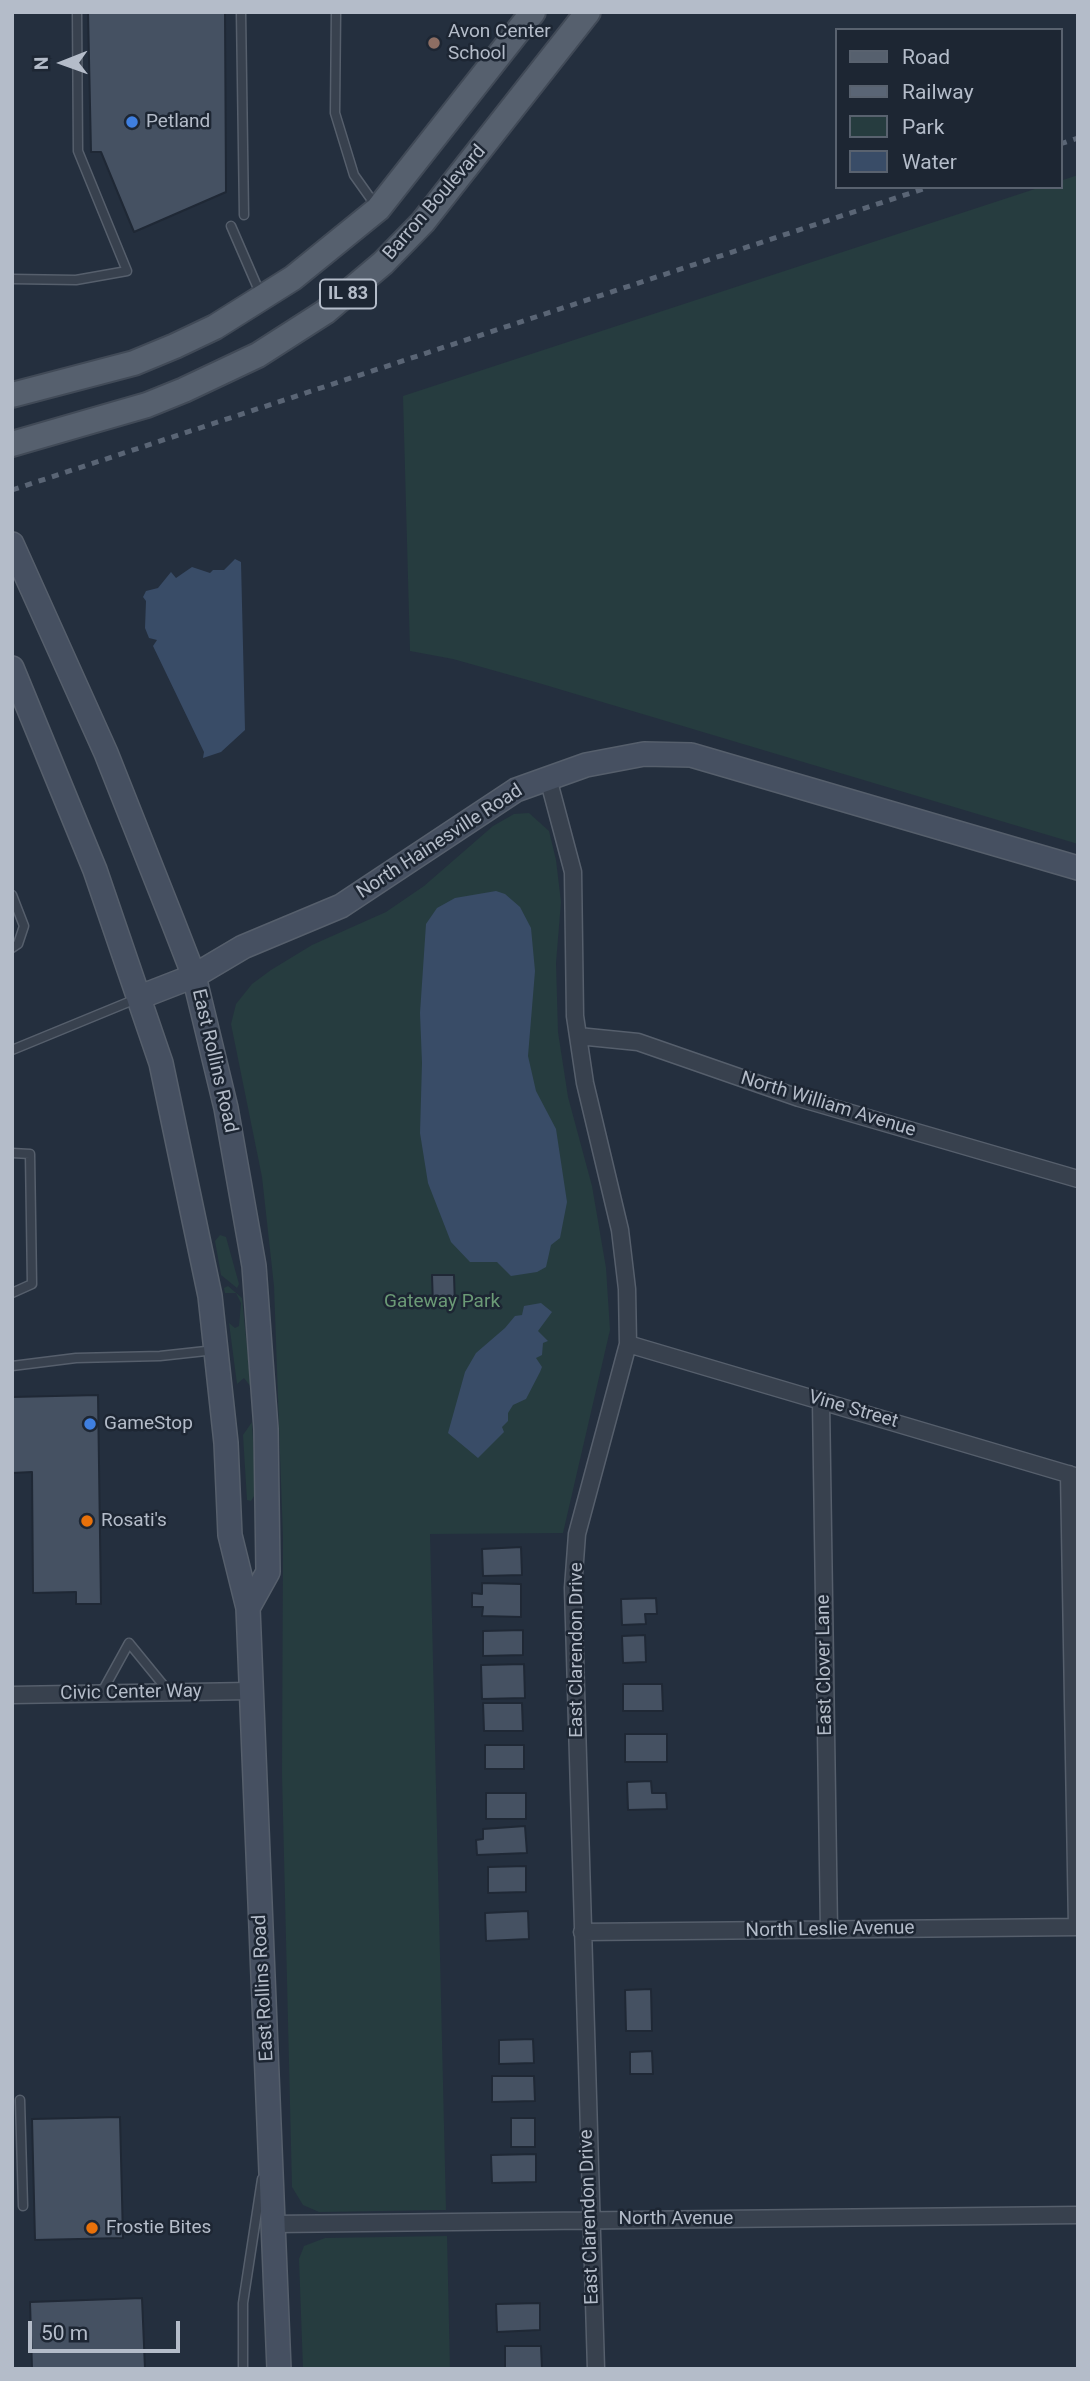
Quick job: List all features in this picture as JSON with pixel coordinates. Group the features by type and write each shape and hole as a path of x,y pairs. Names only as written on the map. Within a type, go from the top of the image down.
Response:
{"main road":[{"name":"Barron Boulevard","path":"12,395 134,363 215,327 262,299 328,253 378,209 533,12"},
{"name":"Barron Boulevard","path":"12,444 147,405 184,390 258,355 325,312 383,263 423,222 588,12"},
{"name":"East Rollins Road","path":"12,544 106,753 194,975 237,1161 249,1228 266,1429 268,1572 248,1608"},
{"name":"East Rollins Road","path":"12,668 94,870 161,1063 191,1193 218,1350 230,1535 248,1608 271,2120 279,2369"},
{"name":"North Hainesville Road","path":"140,997 194,975 243,947 341,906 516,790 586,765 644,754 691,755 1078,868"}],"street":[{"name":"East Clarendon Drive","path":"548,778 573,872 578,1036 585,1083 620,1230 627,1289 628,1344 578,1534 573,1588 596,2369"},
{"name":"North William Avenue","path":"578,1036 638,1042 799,1098 1078,1179"},
{"name":"Vine Street","path":"628,1344 1073,1475"},
{"name":"East Clover Lane","path":"821,1401 829,1930"},
{"path":"1073,1475 1077,1927"},
{"name":"Civic Center Way","path":"12,1695 250,1691"},
{"name":"North Leslie Avenue","path":"582,1932 1077,1927"},
{"name":"North Avenue","path":"274,2224 375,2225 1078,2215"}],"lane":[{"path":"12,279 76,280 127,271 78,151 76,12"},
{"path":"241,12 244,215"},
{"path":"336,12 335,113 354,175 378,209"},
{"path":"231,226 262,299"},
{"path":"12,895 24,926 18,944 12,948"},
{"path":"12,1050 140,997"},
{"path":"12,1153 30,1154 32,1284 12,1293"},
{"path":"12,1366 76,1358 160,1356 218,1350"},
{"path":"101,1694 129,1643 169,1693"},
{"path":"20,2100 23,2206"},
{"path":"243,2369 243,2303 271,2120"}],"green space":[{"path":"1078,175 1078,844 542,684 453,659 410,651 403,396 1035,189 1062,189 1062,180"},
{"name":"Gateway Park","path":"529,813 549,831 556,860 561,902 556,963 558,1032 568,1097 592,1186 606,1268 610,1330 563,1533 430,1534 446,2210 319,2212 303,2205 292,2187 282,1774 283,1538 274,1286 262,1177 231,1024 236,1004 252,984 271,970 312,945 386,912 424,886 493,826 514,814"},
{"path":"220,1235 226,1237 239,1284 237,1288 221,1275 215,1241"},
{"path":"228,1286 242,1298 251,1387 244,1378 237,1384 229,1323 235,1328 239,1326 241,1303 236,1293 225,1293 224,1288"},
{"path":"252,1422 256,1493 251,1501 247,1500 243,1435"},
{"path":"447,2236 450,2369 303,2369 299,2259 304,2246 325,2238"}],"water":[{"path":"235,559 241,562 245,730 221,752 203,758 204,752 153,646 157,640 149,638 145,628 146,601 143,597 146,591 158,588 171,572 176,578 192,567 210,573 213,570 224,570"},
{"path":"496,891 505,894 520,907 531,928 535,971 528,1056 536,1091 556,1129 567,1202 560,1238 551,1245 546,1267 537,1272 511,1276 497,1262 470,1262 451,1242 428,1183 420,1133 420,1013 426,924 437,908 455,898"},
{"path":"541,1303 552,1312 538,1331 548,1341 543,1343 542,1355 536,1358 542,1367 540,1372 526,1399 513,1405 508,1413 508,1421 502,1427 504,1432 478,1458 448,1433 465,1372 476,1353 515,1316 522,1315 524,1306"}],"building":[{"path":"88,12 225,12 226,192 134,232 101,152 91,152"},
{"path":"432,1275 454,1275 455,1306 433,1306"},
{"path":"98,1395 101,1604 76,1604 76,1592 33,1593 32,1472 12,1473 12,1397"},
{"path":"521,1547 522,1575 483,1576 482,1549"},
{"path":"482,1583 521,1584 521,1617 482,1616 483,1607 472,1607 472,1593 482,1594"},
{"path":"656,1598 657,1614 645,1614 646,1624 622,1625 621,1599"},
{"path":"523,1630 523,1655 483,1656 483,1631"},
{"path":"645,1635 646,1662 623,1663 622,1636"},
{"path":"524,1664 525,1698 482,1699 481,1665"},
{"path":"623,1684 662,1684 663,1711 623,1711"},
{"path":"483,1703 522,1703 523,1731 484,1731"},
{"path":"625,1734 667,1734 667,1762 625,1762"},
{"path":"485,1745 524,1745 524,1769 485,1769"},
{"path":"651,1781 652,1793 666,1793 667,1809 628,1810 627,1782"},
{"path":"486,1793 526,1793 526,1819 486,1819"},
{"path":"525,1826 527,1853 477,1855 476,1840 483,1839 483,1829"},
{"path":"526,1866 526,1892 488,1893 488,1867"},
{"path":"528,1911 529,1939 486,1941 485,1913"},
{"path":"651,1989 652,2031 626,2031 625,1990"},
{"path":"533,2039 534,2063 499,2064 499,2040"},
{"path":"652,2051 653,2074 630,2074 630,2052"},
{"path":"492,2076 534,2076 535,2101 492,2102"},
{"path":"120,2117 123,2238 35,2240 32,2119"},
{"path":"511,2118 535,2118 535,2147 511,2147"},
{"path":"536,2154 536,2182 492,2183 491,2155"},
{"path":"142,2298 145,2369 32,2369 30,2302"},
{"path":"540,2303 540,2330 497,2332 496,2304"},
{"path":"505,2346 541,2346 542,2369 505,2369"}],"railway":[{"path":"1062,143 1078,138"},
{"path":"12,490 923,189"}],"place":[{"name":"Avon Center School","path":"434,43"},
{"name":"Petland","path":"132,122"},
{"name":"GameStop","path":"90,1424"},
{"name":"Rosati's","path":"87,1521"},
{"name":"Frostie Bites","path":"92,2228"}]}
